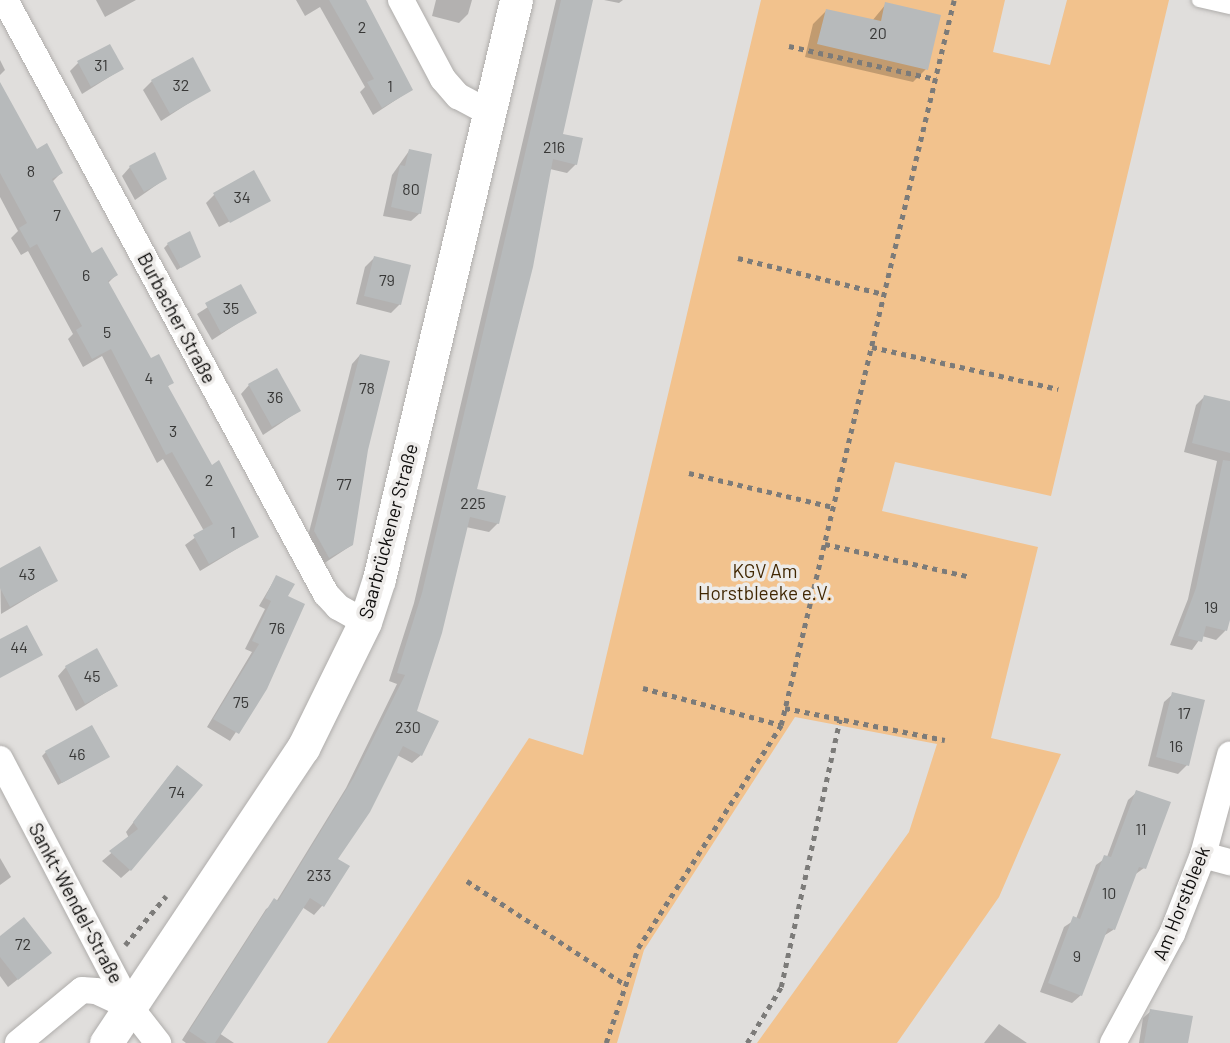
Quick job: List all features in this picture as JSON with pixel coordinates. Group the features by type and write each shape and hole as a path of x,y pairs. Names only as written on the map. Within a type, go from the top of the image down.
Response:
{"street":[{"name":"Burbacher Straße","path":"5,0 326,594 338,607 365,622"},
{"path":"401,0 443,79 458,96 490,113"},
{"name":"Saarbrückener Straße","path":"106,1043 303,748 365,622 379,579 516,0"},
{"name":"Am Horstbleek","path":"1113,1043 1172,934 1203,855 1230,755"},
{"name":"Sankt-Wendel-Straße","path":"0,759 113,970 130,1007 158,1043"},
{"path":"1203,855 1230,862"},
{"path":"18,1043 82,990 96,991 130,1007"}],"lane":[{"path":"1199,0 1230,7"}],"path":[{"path":"606,1043 638,948 781,725 954,0"},
{"path":"789,46 936,79"},
{"path":"738,258 884,294"},
{"path":"872,347 1058,389"},
{"path":"688,473 833,507"},
{"path":"825,544 967,576"},
{"path":"643,688 781,725"},
{"path":"785,708 945,740"},
{"path":"747,1043 781,988 840,719"},
{"path":"467,881 625,985"},
{"path":"113,970 133,931 176,886"}],"green space":[{"name":"KGV Am Horstbleeke e.V.","path":"761,0 1005,0 993,52 1050,65 1067,0 1169,0 1051,496 895,462 882,511 1038,547 991,738 1061,754 999,897 897,1043 757,1043 909,832 937,744 795,717 644,950 617,1043 327,1043 529,738 583,755"}],"building":[{"path":"329,0 366,0 413,90 382,108 367,82 374,79"},
{"path":"561,0 593,0 563,134 583,138 577,165 553,159 533,267 477,489 506,496 499,524 470,517 442,633 417,711 439,721 422,756 403,746 370,812 338,859 350,866 324,907 310,898 215,1043 207,1043 189,1031 274,898 278,901 354,777 405,675 397,673 422,593"},
{"path":"885,2 941,15 928,70 817,44 826,9 881,21"},
{"path":"110,44 124,69 91,87 77,61"},
{"path":"193,57 211,91 170,114 151,80"},
{"path":"0,82 37,149 47,143 63,173 52,179 92,253 102,247 118,275 108,281 151,358 159,354 174,383 168,386 212,465 219,460 259,537 209,564 193,535 213,524 172,452 166,455 111,349 92,359 76,330 82,326 37,244 30,248 19,228 27,223 0,173"},
{"path":"409,149 432,154 421,214 391,207 400,165 405,166"},
{"path":"155,152 167,179 144,192 129,166"},
{"path":"254,170 271,201 230,223 213,193"},
{"path":"190,231 201,257 181,268 167,243"},
{"path":"374,256 411,265 401,305 364,296"},
{"path":"241,284 257,313 221,333 205,303"},
{"path":"360,354 390,361 368,450 353,545 329,558 314,531"},
{"path":"277,368 301,411 272,427 248,384"},
{"path":"1204,395 1230,401 1230,453 1192,443"},
{"path":"1223,460 1230,461 1230,620 1227,631 1206,626 1202,642 1178,636 1196,588"},
{"path":"40,546 58,581 10,607 0,588 0,568"},
{"path":"276,575 295,584 288,596 305,604 267,689 239,734 213,719 259,644 252,641 271,601 265,598"},
{"path":"27,625 43,655 0,678 0,639"},
{"path":"97,648 118,686 85,704 65,666"},
{"path":"1172,692 1205,700 1189,766 1156,757"},
{"path":"92,725 110,757 62,783 45,751"},
{"path":"177,765 203,785 131,871 109,851 138,829 133,822"},
{"path":"1136,790 1171,802 1146,869 1139,867 1115,930 1108,928 1082,996 1048,983 1073,916 1080,919 1104,855 1111,857"},
{"path":"24,917 52,953 18,980 0,957 0,936"},
{"path":"1150,1009 1193,1016 1188,1043 1144,1043"}]}
